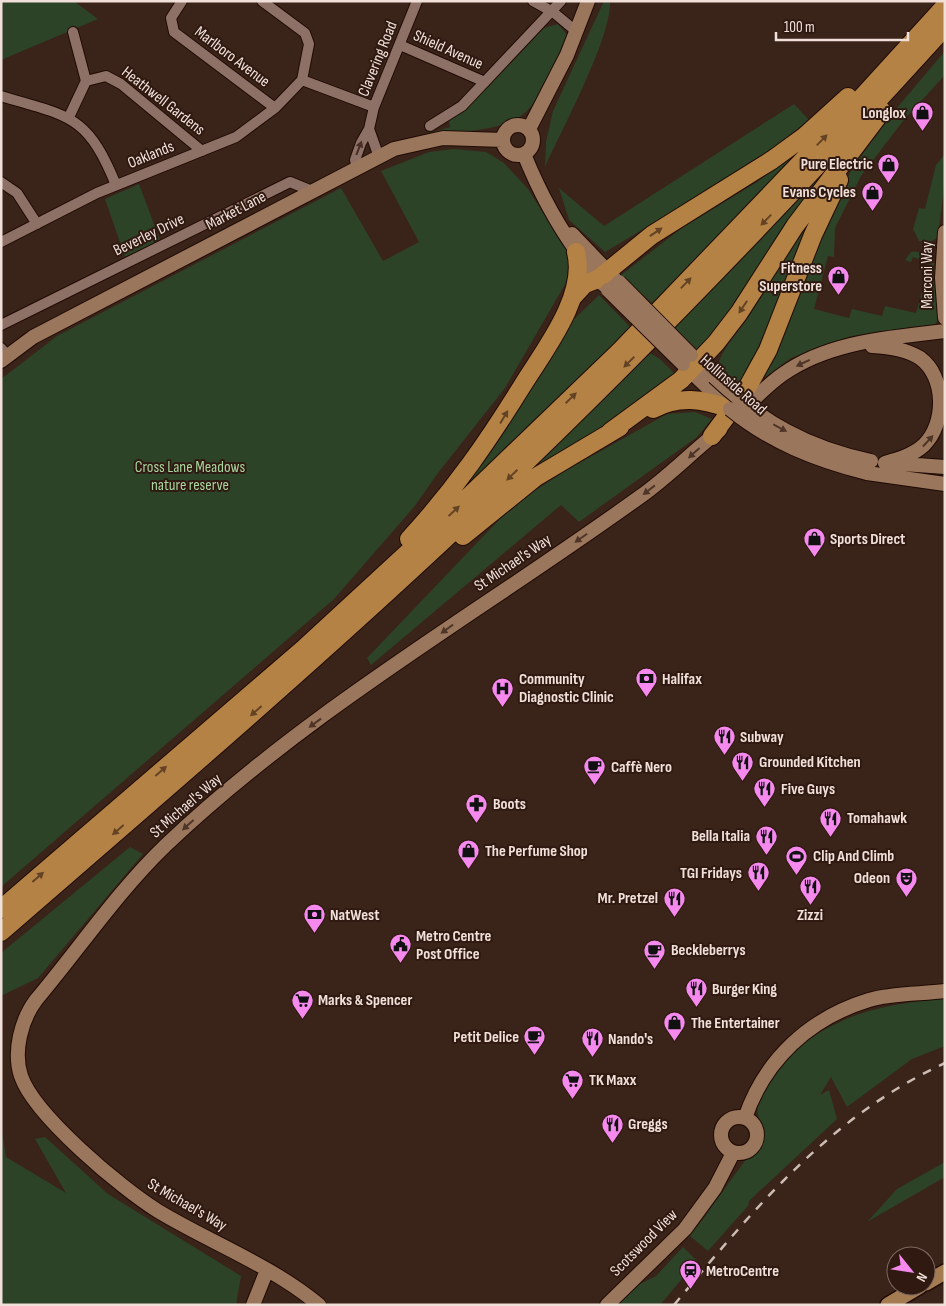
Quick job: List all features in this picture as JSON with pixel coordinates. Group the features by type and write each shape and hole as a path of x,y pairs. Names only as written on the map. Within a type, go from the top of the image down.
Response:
{"highway":[{"path":"610,432 667,391 691,363 728,328 795,226 869,127 923,60 943,19"},
{"path":"570,301 585,284 608,280 652,235 772,160 804,136 840,104 897,46 943,19"},
{"path":"1,932 305,667 432,552 632,360 794,190 943,19"},
{"path":"1,909 384,577 620,351 832,130 943,19"},
{"path":"712,436 746,390 768,350 835,188 869,127"},
{"path":"262,684 298,641 396,552 455,487 497,427 554,338 570,301 579,266 576,252"},
{"path":"305,667 375,612 508,498 541,474 610,432 670,401 684,399 708,388 730,409"}],"main road":[{"path":"888,1305 903,1296"}],"street":[{"name":"Marlboro Avenue","path":"182,1 171,18 174,32 275,108"},
{"path":"262,1 305,33 309,44 302,80 374,107"},
{"path":"404,1 416,4"},
{"path":"533,1 553,12 577,32"},
{"path":"430,126 462,106 553,12 561,1"},
{"path":"529,129 520,124 506,130 503,140 510,153 524,154 533,143 529,129 563,63 588,1"},
{"name":"Clavering Road","path":"357,168 355,160 368,129 374,107 416,4"},
{"path":"69,117 86,81 73,32"},
{"name":"Shield Avenue","path":"400,45 485,82"},
{"name":"Heathwell Gardens","path":"86,81 106,76 120,84 202,150"},
{"name":"Oaklands","path":"1,242 116,185 236,137 275,108 302,80"},
{"path":"1,96 69,117 88,132 104,154 116,185"},
{"path":"368,129 379,157"},
{"name":"Market Lane","path":"4,355 33,337 394,149 443,138 503,140"},
{"name":"Hollinside Road","path":"524,154 540,190 576,252 608,280 691,363 708,388 749,408 782,430 831,451 945,484"},
{"path":"1,182 17,193 37,224"},
{"name":"Beverley Drive","path":"1,326 290,182 312,191"},
{"name":"Hollinside Road","path":"558,219 608,280"},
{"name":"Marconi Way","path":"945,232 942,278 945,318"},
{"name":"St Michael's Way","path":"267,1270 151,1206 111,1177 70,1138 33,1098 21,1076 18,1056 26,1016 36,1000 136,878 165,846 208,808 292,740 353,695 642,495 783,374 815,358 849,346 884,338 945,331"},
{"path":"849,346 891,348 912,353 932,369 942,391 942,415 930,439 914,452 875,465"},
{"name":"Hollinside Road","path":"730,409 758,429 796,450 824,462 945,467"},
{"path":"745,1118 772,1062 801,1035 835,1013 871,999 945,991"},
{"path":"745,1118 756,1127 757,1137 755,1143 746,1152 733,1152 725,1146 722,1132 731,1120 745,1118"},
{"name":"Scotswood View","path":"607,1305 685,1229 715,1188 733,1152"},
{"path":"252,1305 267,1270 294,1285 319,1305"}],"green space":[{"path":"1,1 74,1 98,19 1,60"},
{"path":"604,1 610,1 608,17 595,60 545,167 546,142 553,111"},
{"path":"558,24 568,36 548,82 534,104 526,112 508,123 483,129 415,137 450,127 449,121 463,111 493,82 544,28"},
{"path":"945,51 945,75 903,121 861,176 835,228 834,257 828,256 814,309 849,318 852,309 882,316 885,306 916,313 930,263 913,257 911,262 905,260 911,252 918,252 924,253 934,262 938,320 933,327 851,336 791,358 757,383 823,226 853,167 896,109"},
{"path":"794,104 809,120 751,165 605,252 569,220 559,188 604,226"},
{"path":"821,133 652,303 621,275 682,228 757,182"},
{"name":"Cross Lane Meadows nature reserve","path":"454,149 486,152 504,163 528,189 567,250 571,274 505,388 438,473 414,507 334,599 1,887 1,379 57,336 341,188 383,261 419,242 381,171 429,152"},
{"path":"945,154 943,196 937,238 929,243 919,241 913,229 919,208 925,209 936,165"},
{"path":"839,155 719,329 700,353 674,327"},
{"path":"139,184 160,240 125,257 105,199"},
{"path":"817,207 769,327 738,388 717,368 720,360"},
{"path":"599,295 630,327 441,516 549,363 570,323"},
{"path":"650,353 660,359 675,374 663,387 506,492"},
{"path":"695,412 712,419 697,437 579,522 561,505 371,665 367,658 514,504 565,471 667,414"},
{"path":"130,847 143,854 38,978 1,996 1,953"},
{"path":"945,998 945,1046 912,1059 847,1107 831,1077 820,1095 829,1090 837,1119 749,1201 748,1206 708,1251 690,1236 744,1162 761,1145 763,1132 758,1112 759,1102 767,1084 791,1054 823,1031 859,1014 894,1005"},
{"path":"1,1126 6,1157 66,1193 35,1139 45,1137 108,1194 241,1276 236,1305 1,1305"},
{"path":"945,1162 945,1177 867,1222 897,1189"},
{"path":"683,1247 697,1261 660,1305 618,1305 638,1285 656,1276"}],"railway":[{"path":"674,1305 764,1200 829,1138 865,1110 903,1085 945,1063"}],"place":[{"name":"Longlox","path":"922,132"},
{"name":"Pure Electric","path":"889,183"},
{"name":"Evans Cycles","path":"872,211"},
{"name":"Fitness Superstore","path":"838,296"},
{"name":"Sports Direct","path":"814,558"},
{"name":"Halifax","path":"646,698"},
{"name":"Community Diagnostic Clinic","path":"503,707"},
{"name":"Subway","path":"724,756"},
{"name":"Grounded Kitchen","path":"743,781"},
{"name":"Caffè Nero","path":"595,786"},
{"name":"Five Guys","path":"765,808"},
{"name":"Boots","path":"477,823"},
{"name":"Tomahawk","path":"831,837"},
{"name":"Bella Italia","path":"766,855"},
{"name":"The Perfume Shop","path":"469,870"},
{"name":"Clip And Climb","path":"797,875"},
{"name":"TGI Fridays","path":"758,892"},
{"name":"Odeon","path":"906,897"},
{"name":"Zizzi","path":"810,905"},
{"name":"Mr. Pretzel","path":"674,917"},
{"name":"NatWest","path":"314,934"},
{"name":"Metro Centre Post Office","path":"400,964"},
{"name":"Beckleberrys","path":"655,969"},
{"name":"Burger King","path":"696,1008"},
{"name":"Marks & Spencer","path":"302,1019"},
{"name":"The Entertainer","path":"675,1042"},
{"name":"Petit Delice","path":"535,1056"},
{"name":"Nando's","path":"592,1058"},
{"name":"TK Maxx","path":"573,1099"},
{"name":"Greggs","path":"612,1143"},
{"name":"MetroCentre","path":"690,1290"}]}
